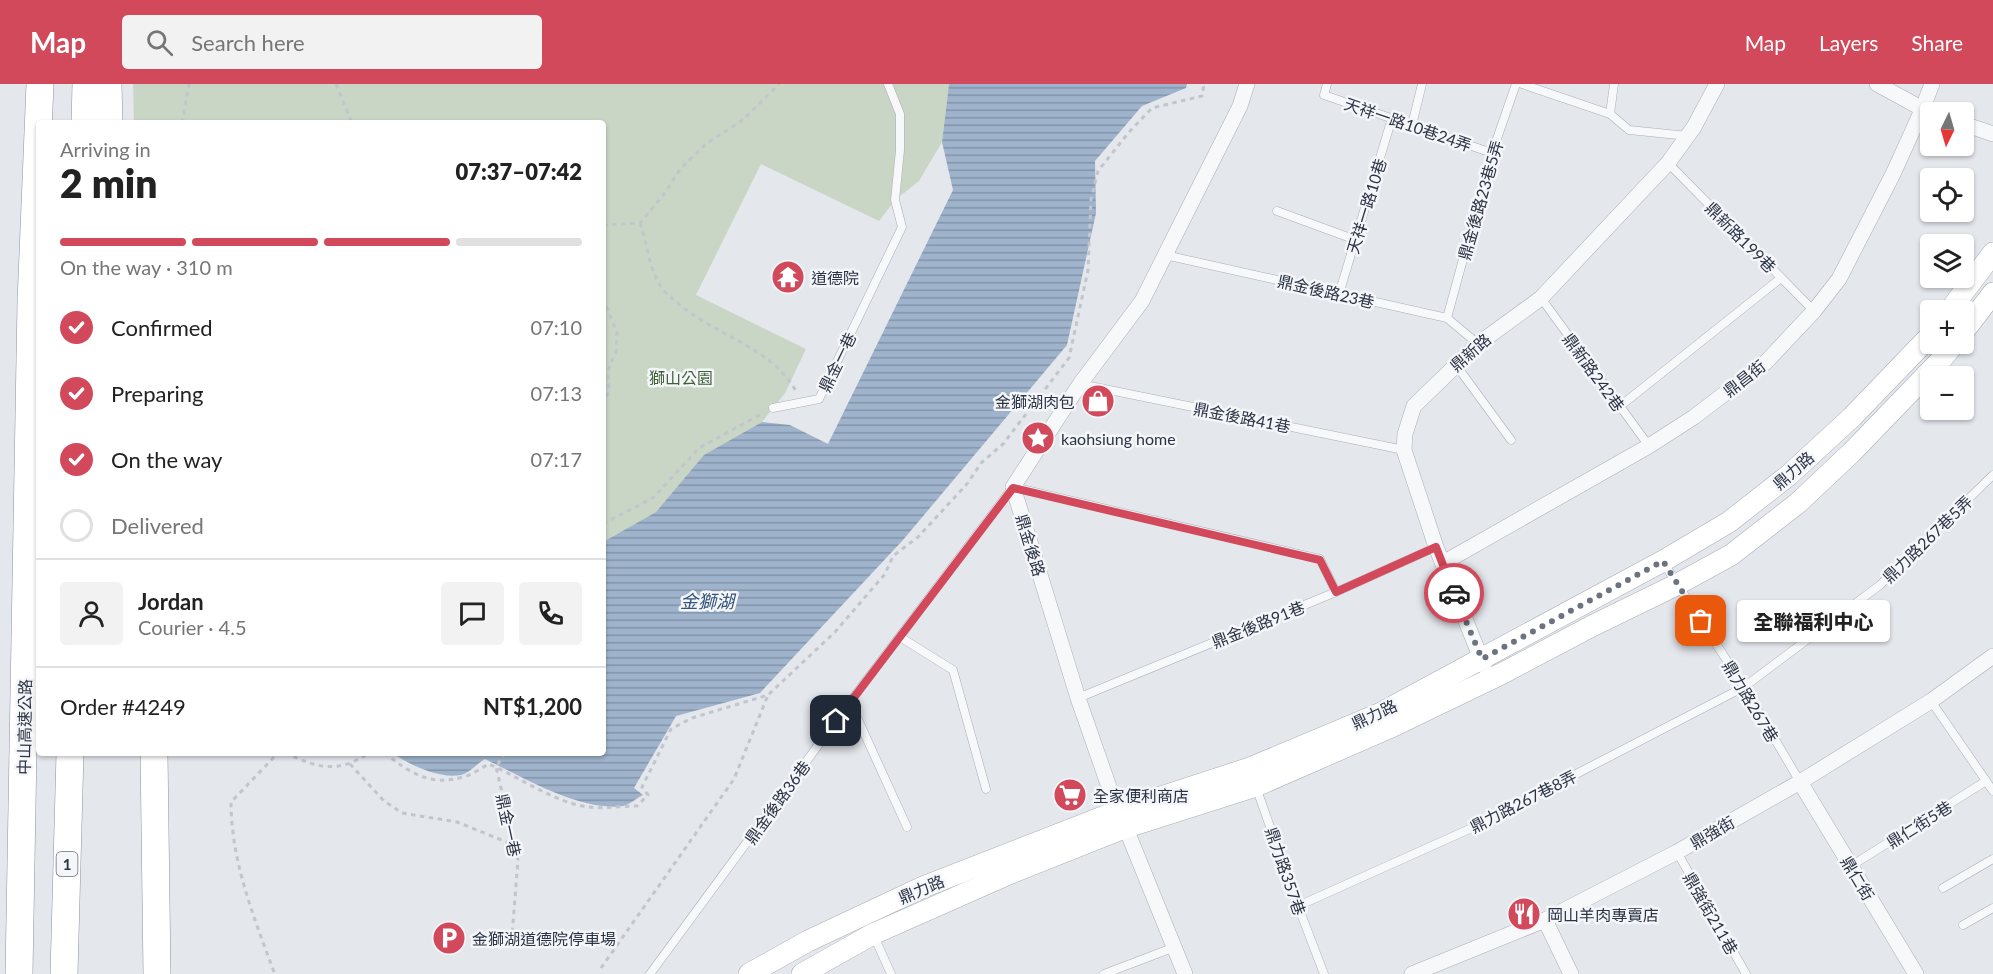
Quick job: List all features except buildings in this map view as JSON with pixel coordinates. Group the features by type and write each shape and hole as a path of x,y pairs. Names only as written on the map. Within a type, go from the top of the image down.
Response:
{"highway":[{"name":"中山高速公路","path":"39,120 40,84"},
{"path":"85,120 86,84"},
{"path":"108,84 109,120"},
{"name":"中山高速公路","path":"19,974 31,302 36,181"},
{"name":"1","path":"64,974 70,756"},
{"path":"154,756 157,974"}],"street":[{"path":"1013,488 1080,384 1142,301 1240,106 1247,84"},
{"name":"鼎新路","path":"1490,680 1436,547 1404,450 1405,434 1414,406 1455,363 1541,298 1668,164 1688,136 1718,84"},
{"path":"1877,84 1920,108"},
{"name":"鼎昌街","path":"1928,102 1932,84"},
{"name":"鼎昌街","path":"1443,564 1649,446 1694,417 1766,362 1814,311 1839,279 1920,122"},
{"path":"1974,127 1993,134"},
{"path":"1958,300 1992,255"},
{"path":"1974,318 1993,292"},
{"name":"鼎力路","path":"1253,777 1482,659 1663,561 1729,522 1789,475 1852,417 1920,346"},
{"name":"鼎力路","path":"749,974 808,941 923,887 1253,777 1389,728 1490,680 1678,584 1731,555 1798,503 1852,452 1946,354"},
{"name":"鼎金後路","path":"1013,488 1078,698 1121,820 1185,974"},
{"name":"鼎強街","path":"1412,974 1545,920 1677,852 1800,782 1931,701 1993,656"},
{"name":"鼎仁街","path":"1800,782 1916,974"},
{"name":"鼎力路","path":"802,974 873,934 1011,873 1121,820"},
{"path":"1545,920 1571,974"}],"lane":[{"name":"鼎金一巷","path":"773,408 819,399 902,227 895,200 900,150 900,114 888,84"},
{"name":"天祥一路10巷24弄","path":"1327,84 1324,95 1492,153"},
{"path":"1412,125 1422,84"},
{"name":"鼎金後路23巷5弄","path":"1447,318 1492,153 1516,84"},
{"path":"1522,84 1611,114 1629,130 1688,136"},
{"path":"1611,114 1614,84"},
{"name":"天祥一路10巷","path":"1340,294 1392,118"},
{"name":"鼎新路199巷","path":"1668,164 1814,311"},
{"path":"1276,211 1356,240"},
{"name":"鼎金後路23巷","path":"1165,255 1447,318 1478,344"},
{"path":"1619,407 1781,278"},
{"name":"鼎新路242巷","path":"1541,298 1649,446"},
{"path":"1455,363 1511,440"},
{"name":"鼎金後路41巷","path":"1080,384 1404,450"},
{"name":"鼎力路267巷5弄","path":"1744,687 1880,585 1993,475"},
{"path":"1013,488 1320,560 1336,592"},
{"name":"鼎金後路36巷","path":"650,974 850,702 1013,488"},
{"name":"鼎金後路91巷","path":"1078,698 1336,592 1436,547"},
{"name":"鼎力路267巷","path":"1663,561 1744,687 1800,782"},
{"path":"900,637 953,670 986,789"},
{"name":"鼎力路267巷8弄","path":"1298,906 1474,827 1744,687"},
{"path":"1931,701 1993,791"},
{"path":"850,702 907,827"},
{"name":"鼎力路357巷","path":"1253,777 1324,974"},
{"name":"鼎仁街5巷","path":"1851,866 1986,781"},
{"name":"鼎強街211巷","path":"1677,852 1746,974"},
{"path":"1943,888 1993,859"},
{"path":"1963,926 1993,908"},
{"path":"864,914 891,974"},
{"path":"1104,974 1175,947"}],"path":[{"path":"183,120 189,84"},
{"path":"336,84 351,120"},
{"path":"606,225 639,223 664,194 681,168 706,144 744,119 779,84"},
{"path":"601,968 734,779 768,695 835,632 885,574 893,556 918,537 966,484 981,463 1003,444 1069,358 1088,270 1091,199 1098,171 1129,132 1152,108 1202,96 1204,84"},
{"path":"639,223 646,240 650,266 663,290 698,320 749,345 769,360 790,381 802,402"},
{"path":"606,306 617,333 616,351 608,371 609,392 606,397"},
{"path":"606,522 654,497 699,448 773,408"},
{"path":"388,756 409,771 435,781 464,777 489,764 520,778 542,793 588,807 637,806 648,795 642,787 671,729 692,718 768,695"},
{"path":"274,972 250,908 231,829 231,801 275,756"},
{"path":"292,756 328,768 350,764 364,756"},
{"path":"496,767 503,756"},
{"path":"350,764 384,801 402,813 458,822 514,845"},
{"name":"鼎金一巷","path":"496,767 518,860 512,936"}],"green space":[{"name":"獅山公園","path":"133,84 949,84 942,142 919,181 895,200 879,221 761,164 696,295 806,349 785,393 762,422 704,456 656,512 606,540 606,120 134,120"}],"water":[{"name":"金獅湖","path":"949,84 1187,84 1186,88 1142,106 1095,161 1096,213 1067,345 903,540 760,693 676,716 634,788 643,795 623,806 589,804 552,792 485,759 464,774 452,776 425,770 397,756 606,756 606,540 656,512 704,455 762,422 790,425 828,444 953,190 942,142"}],"way so far":[{"path":"1454,593 1482,659 1663,561 1701,621"}],"place":[{"name":"道德院","path":"788,277"},
{"name":"金獅湖肉包","path":"1098,401"},
{"name":"kaohsiung home","path":"1038,438"},
{"name":"全聯福利中心","path":"1701,621"},
{"name":"全家便利商店","path":"1070,795"},
{"name":"岡山羊肉專賣店","path":"1524,914"},
{"name":"金獅湖道德院停車場","path":"449,938"}],"route":[{"path":"836,721 1013,488 1320,560 1336,592 1436,547 1454,593"}]}
